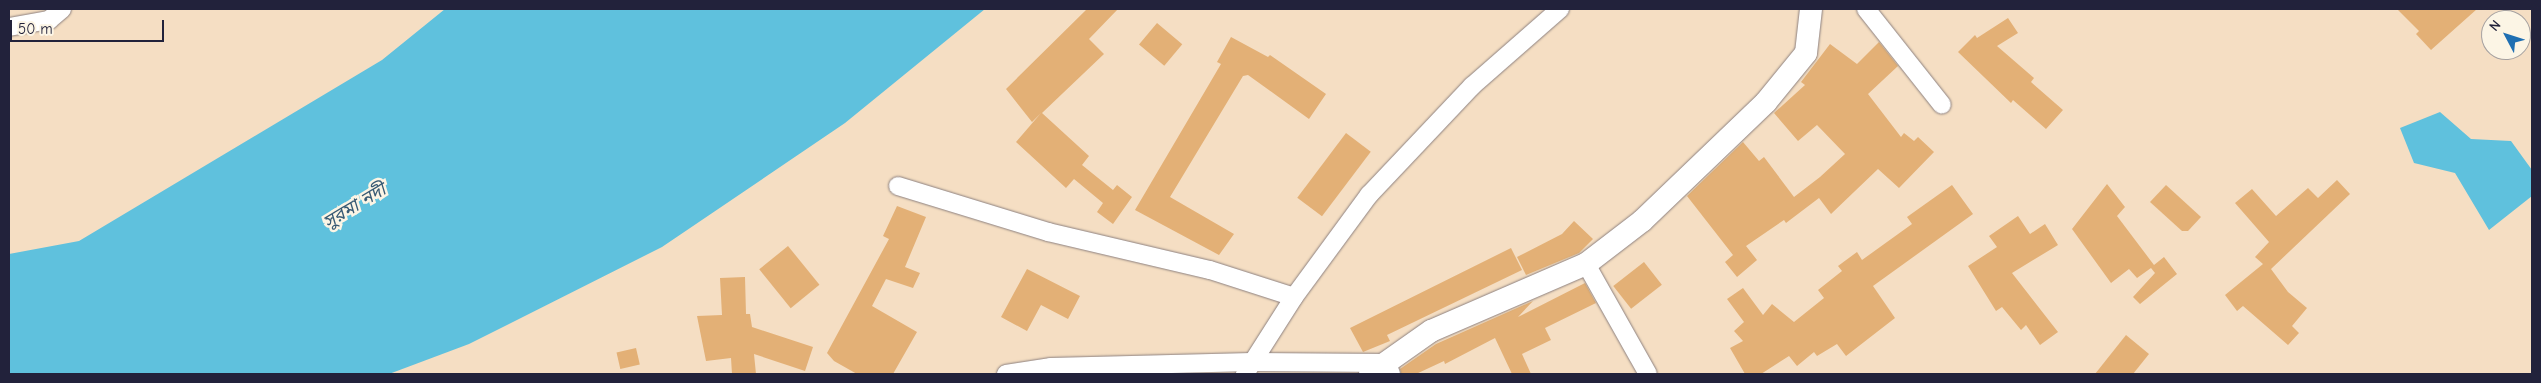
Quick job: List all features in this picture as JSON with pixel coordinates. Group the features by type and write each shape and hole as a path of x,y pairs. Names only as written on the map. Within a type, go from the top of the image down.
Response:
{"street":[{"path":"9,27 49,20 62,9"},
{"path":"1248,368 1294,298 1368,195 1472,86 1560,9"},
{"path":"1006,374 1051,367 1383,371 1431,331 1586,264 1642,221 1766,102 1806,53 1811,9"},
{"path":"1866,9 1942,105"},
{"path":"898,186 1048,232 1210,270 1294,298"},
{"path":"1586,264 1648,374"}],"water":[{"name":"সুরমা নদী","path":"445,9 985,9 845,123 662,247 469,344 389,374 9,374 9,254 79,241 382,60"},
{"path":"2440,112 2471,139 2511,141 2532,170 2532,196 2489,230 2455,173 2414,163 2400,128"}],"building":[{"path":"1087,9 1118,9 1089,39 1104,54 1042,113 1089,156 1082,165 1113,190 1117,185 1132,197 1113,224 1097,212 1103,203 1074,179 1066,188 1016,142 1041,113 1032,122 1006,89"},
{"path":"2397,9 2477,9 2431,50 2416,34 2419,31"},
{"path":"2008,18 2018,33 1997,46 2034,78 2031,82 2063,110 2046,129 2013,100 2011,103 1958,52 1975,35 1977,38"},
{"path":"1157,23 1182,44 1164,66 1139,44"},
{"path":"1231,37 1268,57 1270,55 1326,94 1309,119 1248,75 1243,76 1170,197 1234,234 1219,255 1135,210 1221,64 1217,62"},
{"path":"1879,42 1898,66 1868,94 1901,137 1904,133 1914,141 1918,137 1934,152 1899,188 1878,169 1831,214 1819,198 1786,223 1784,220 1746,246 1757,260 1737,277 1725,262 1733,255 1687,196 1743,142 1759,161 1764,157 1794,197 1820,177 1845,154 1817,125 1798,141 1774,113 1805,85 1801,82 1830,44 1857,64"},
{"path":"1346,133 1371,152 1322,216 1297,198"},
{"path":"2337,180 2350,194 2271,269 2288,292 2307,308 2292,326 2299,333 2288,345 2243,306 2237,311 2225,295 2263,264 2255,257 2269,242 2235,203 2252,189 2276,216 2308,188 2318,198"},
{"path":"2107,184 2125,207 2117,216 2154,265 2164,257 2177,274 2140,304 2133,297 2155,273 2151,268 2137,278 2129,269 2111,283 2072,229"},
{"path":"1952,185 1973,214 1873,286 1895,318 1846,356 1837,344 1817,356 1814,352 1797,366 1789,356 1761,374 1745,374 1730,348 1743,341 1734,331 1744,322 1727,299 1743,288 1763,315 1772,304 1794,322 1824,298 1818,290 1842,271 1838,266 1857,252 1862,260 1912,224 1907,217"},
{"path":"2166,185 2201,217 2188,231 2182,231 2150,202"},
{"path":"897,206 926,217 905,267 920,273 913,288 886,279 872,306 917,332 893,374 857,374 834,361 827,353 889,239 883,236"},
{"path":"2018,216 2030,234 2045,224 2058,245 2012,273 2058,332 2040,345 2026,325 2021,330 2002,307 1996,311 1968,266 1997,247 1989,236"},
{"path":"1574,221 1593,239 1579,253 1526,275 1517,257 1562,234"},
{"path":"788,246 819,285 791,308 759,269"},
{"path":"1511,248 1522,270 1387,335 1390,341 1363,352 1350,328"},
{"path":"1644,262 1662,285 1631,309 1613,286"},
{"path":"1027,269 1080,296 1068,319 1041,305 1027,331 1001,317"},
{"path":"745,277 746,314 750,314 752,327 813,347 805,371 754,354 756,374 732,374 731,358 706,361 697,316 722,315 720,278"},
{"path":"1585,283 1596,303 1545,328 1551,340 1522,354 1531,374 1512,374 1495,338 1445,364 1444,361 1416,374 1401,374 1400,369 1436,344 1533,301 1518,317"},
{"path":"2126,335 2149,354 2133,374 2095,374"},
{"path":"636,348 640,365 620,369 617,352"}]}
